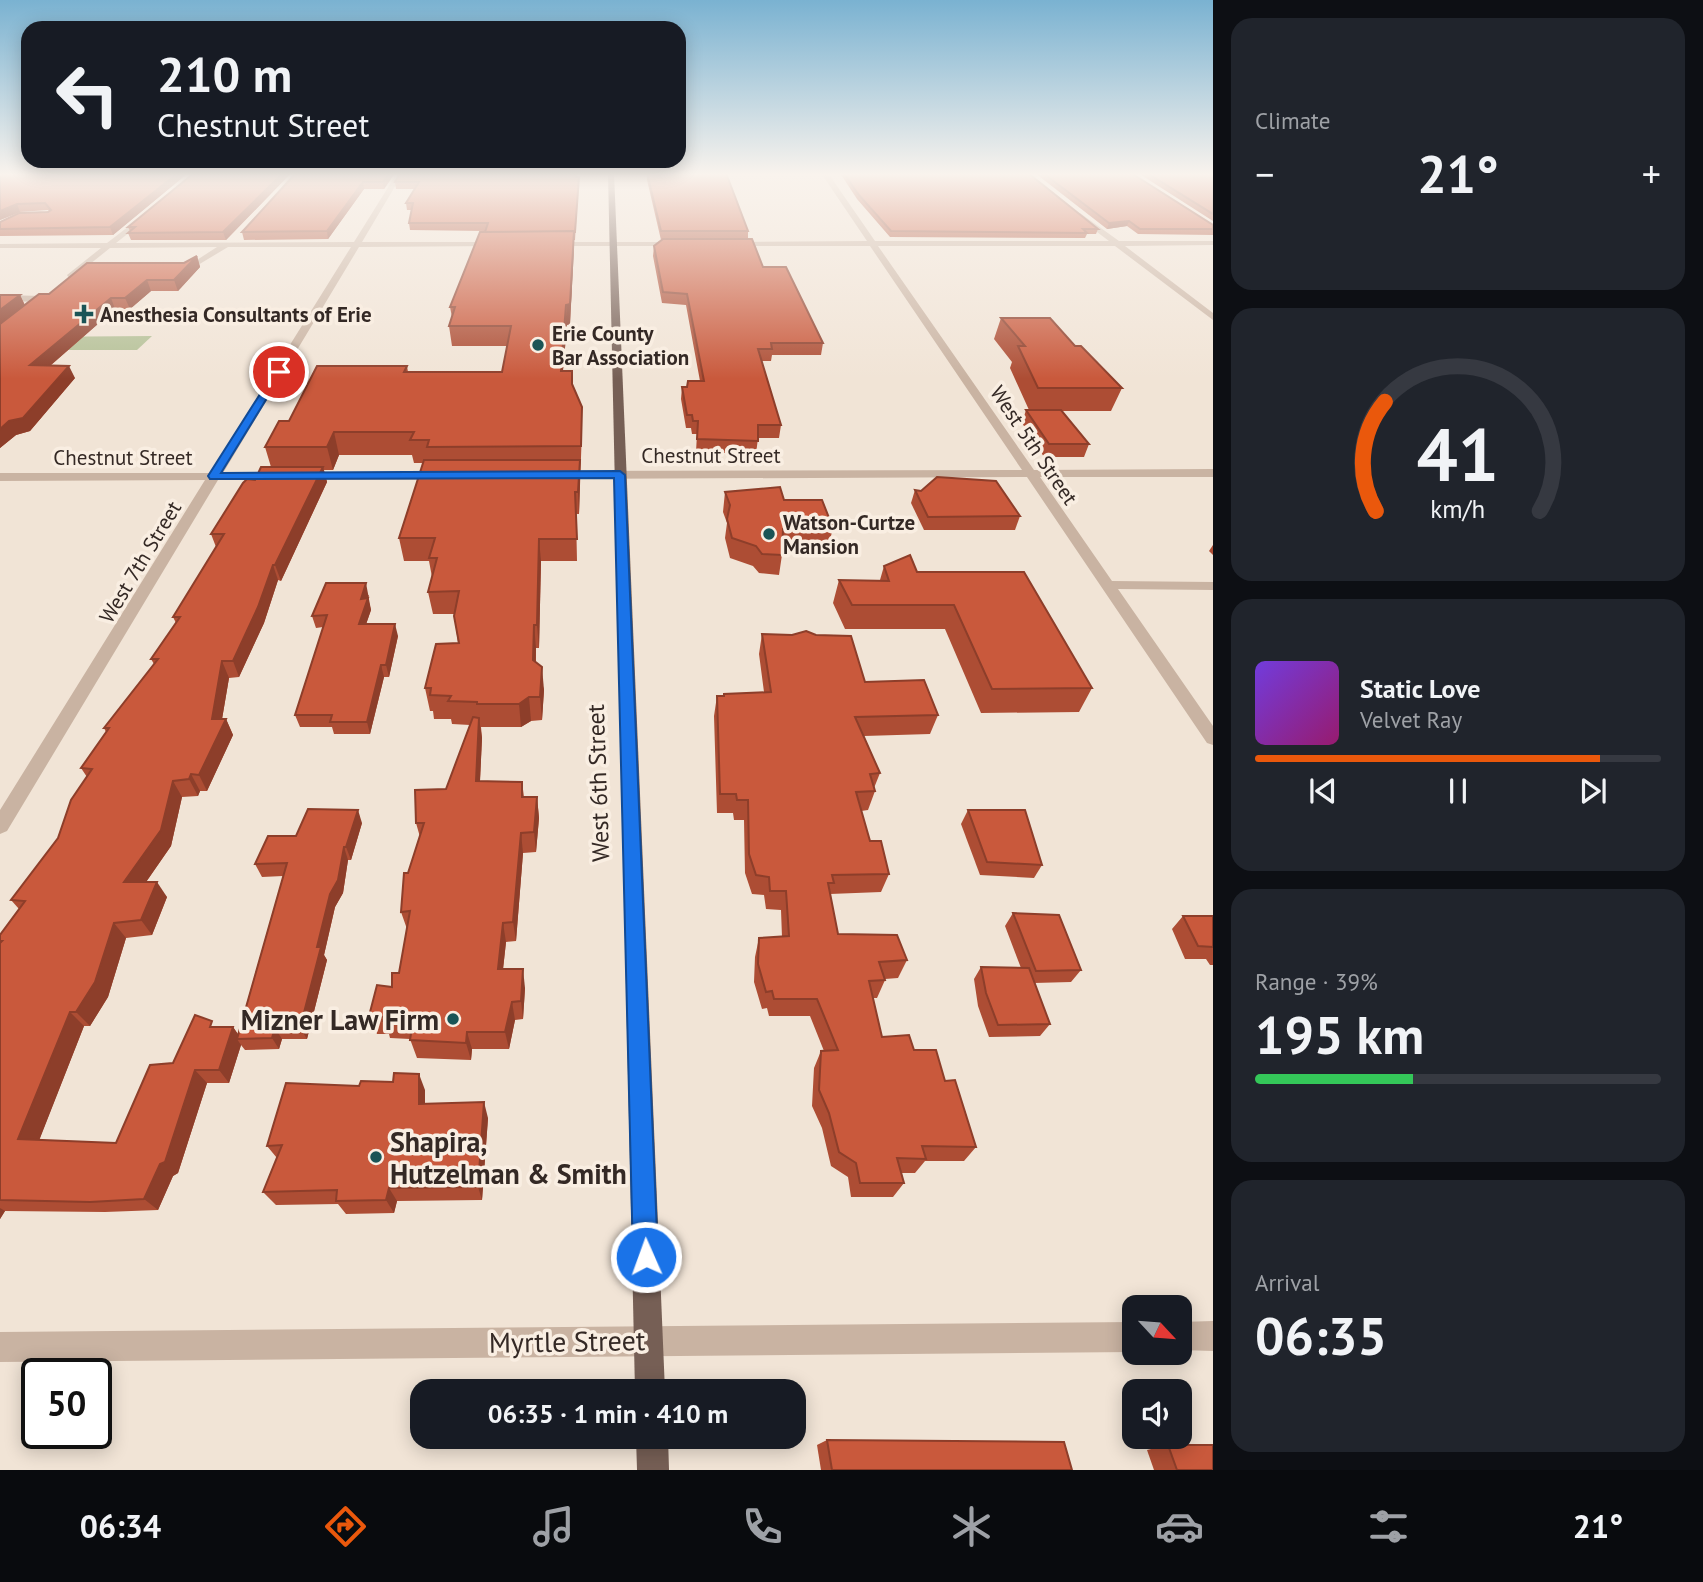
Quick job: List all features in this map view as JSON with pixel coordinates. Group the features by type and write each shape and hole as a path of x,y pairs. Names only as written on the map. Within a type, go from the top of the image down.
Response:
{"main road":[{"name":"West 6th Street","path":"613,244 650,1379"},
{"path":"652,1449 653,1470"}],"street":[{"path":"60,286 114,242"},
{"path":"175,269 188,269 232,242"},
{"name":"West 7th Street","path":"0,826 359,242"},
{"path":"1117,243 1213,317"},
{"path":"722,244 1213,243"},
{"path":"0,246 504,244"},
{"path":"544,244 695,244"},
{"name":"West 5th Street","path":"874,244 1213,739"},
{"path":"185,256 210,256"},
{"path":"94,257 110,257"},
{"path":"80,269 96,269"},
{"path":"0,298 47,296 35,306"},
{"name":"Chestnut Street","path":"543,475 1213,473"},
{"name":"Chestnut Street","path":"0,477 449,476"},
{"path":"1107,585 1213,586"},
{"name":"Myrtle Street","path":"0,1347 1122,1336"},
{"path":"1192,1336 1213,1336"}],"green space":[{"path":"152,336 137,350 5,350 21,337"}],"building":[{"path":"476,242 573,242 570,304 566,305 561,371 572,371 572,384 582,407 581,446 427,447 429,440 410,440 414,432 334,432 327,447 265,447 279,421 289,421 317,366 407,366 404,372 502,372 511,326 449,326 455,307 450,307"},
{"path":"660,242 753,242 763,267 786,267 823,343 771,343 772,349 758,349 781,425 758,425 758,441 697,439 698,421 693,421 692,415 687,415 682,387 687,387 688,381 704,381 687,294 663,292 654,246"},
{"path":"197,256 174,280 147,280 125,298 111,298 30,365 69,366 23,418 9,421 0,429 0,324 39,294 49,294 87,263 184,263"},
{"path":"0,295 20,295 0,310"},
{"path":"1001,318 1050,318 1075,346 1081,346 1122,388 1038,388 1018,346 1025,346"},
{"path":"1026,410 1061,410 1089,444 1049,444"},
{"path":"424,460 580,460 578,492 575,492 577,539 539,539 537,625 534,625 533,660 542,667 540,697 529,697 519,704 477,704 448,701 451,696 430,695 431,688 425,688 436,644 459,643 454,616 459,591 428,592 437,558 429,558 435,538 399,538"},
{"path":"261,467 323,467 273,565 258,607 233,661 222,661 212,719 226,719 199,775 191,774 189,779 173,781 161,830 124,882 157,882 141,920 114,923 95,982 76,1012 70,1012 18,1139 116,1143 150,1065 173,1063 195,1015 212,1021 210,1027 233,1027 219,1070 195,1070 165,1162 160,1164 144,1199 90,1202 0,1200 0,935 25,901 11,900 58,838 71,800 92,769 81,768 109,728 104,728 158,659 151,659 180,617 173,617 224,534 211,534 243,483 247,479 255,480"},
{"path":"937,477 996,481 1020,516 928,517 915,490 921,491"},
{"path":"780,487 784,500 822,500 833,528 783,529 782,555 762,554 756,546 732,538 727,519 730,505 725,492"},
{"path":"910,555 917,572 1024,572 1092,688 992,689 954,605 852,605 839,580 889,581 884,566"},
{"path":"326,583 366,583 361,599 368,598 359,624 395,624 386,665 381,665 367,722 330,722 332,715 295,715 327,615 312,616"},
{"path":"806,631 816,635 851,636 865,682 924,680 938,715 855,717 880,773 870,774 875,791 856,792 870,841 881,841 889,874 832,875 834,883 828,883 838,934 897,935 907,960 879,962 885,980 869,981 882,1037 909,1035 914,1050 936,1050 945,1081 955,1080 976,1147 922,1146 926,1159 897,1158 904,1183 860,1183 856,1163 839,1152 829,1113 819,1090 821,1051 838,1050 817,999 774,999 772,991 766,992 758,964 759,938 789,936 786,891 770,891 769,877 756,875 749,854 748,800 737,800 736,794 720,794 717,696 771,692 762,634 792,635"},
{"path":"473,717 479,718 476,781 522,782 522,797 537,797 534,832 521,833 513,922 503,923 498,969 523,969 521,1001 512,1002 505,1032 467,1032 466,1043 410,1040 413,1021 383,1021 384,1017 369,1016 377,985 392,987 392,973 399,973 410,911 401,912 404,873 408,873 424,823 416,823 415,790 446,789"},
{"path":"308,809 358,810 344,847 338,880 330,894 317,947 321,947 300,1028 275,1028 272,1038 237,1039 287,863 255,864 268,836 296,836"},
{"path":"968,810 1025,810 1042,865 987,862"},
{"path":"1013,913 1059,915 1081,970 1036,971"},
{"path":"1183,916 1213,916 1213,947 1198,946"},
{"path":"981,967 1029,968 1050,1024 998,1025 986,993"},
{"path":"394,1073 419,1074 419,1104 484,1102 478,1187 389,1188 386,1200 336,1201 337,1190 263,1192 282,1145 267,1146 286,1083 359,1086 361,1081 393,1082"},
{"path":"827,1440 1064,1442 1072,1470 832,1470"},
{"path":"1213,1445 1213,1470 1177,1470 1169,1449"}],"place":[{"name":"Anesthesia Consultants of Erie","path":"84,314"},
{"name":"Erie County Bar Association","path":"538,345"},
{"name":"Watson-Curtze Mansion","path":"769,534"},
{"name":"Mizner Law Firm","path":"453,1019"},
{"name":"Shapira, Hutzelman & Smith","path":"376,1157"}],"route":[{"path":"279,372 214,476 620,475 646,1257"}]}
